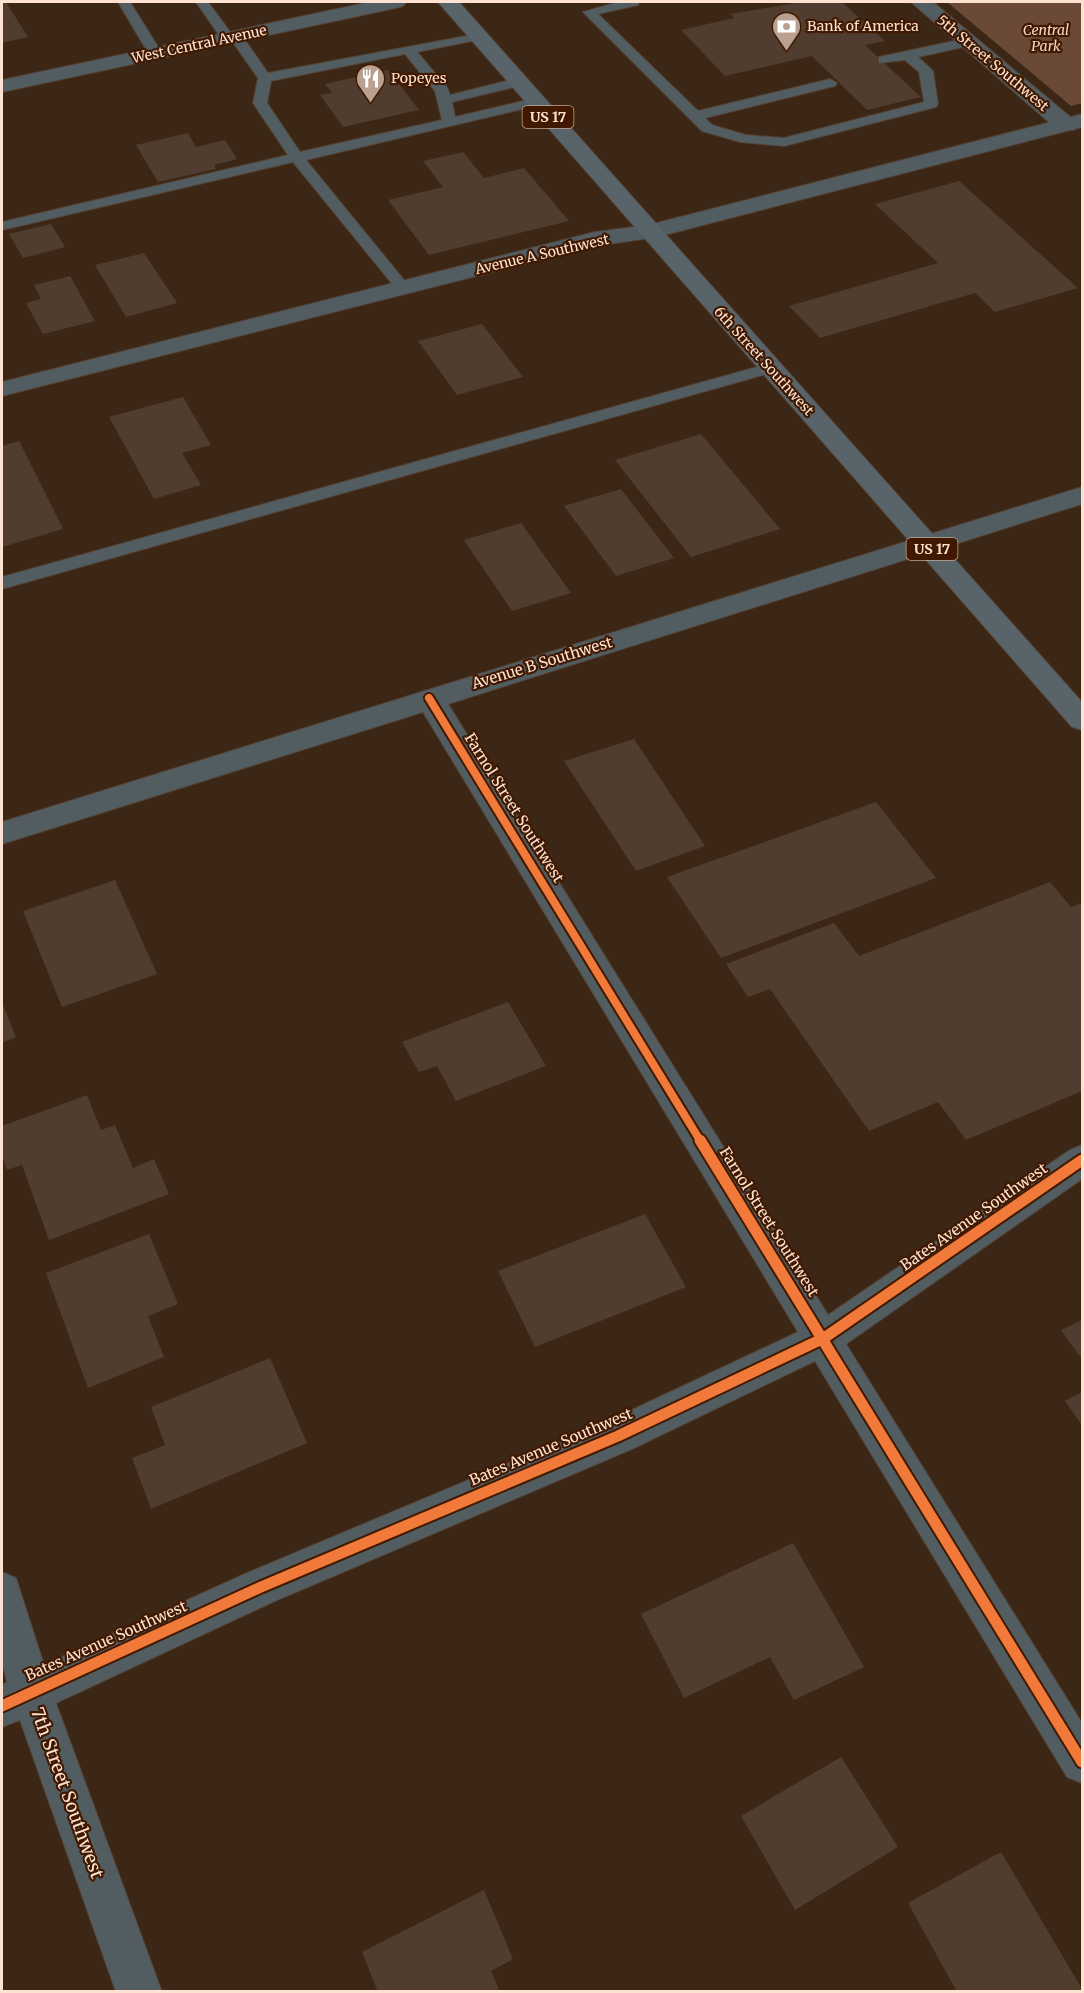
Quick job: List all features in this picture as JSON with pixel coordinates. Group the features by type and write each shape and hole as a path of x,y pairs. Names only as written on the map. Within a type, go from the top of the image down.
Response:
{"highway":[{"name":"6th Street Southwest","path":"448,2 649,232 1083,720"}],"street":[{"name":"West Central Avenue","path":"2,86 396,2"},
{"name":"5th Street Southwest","path":"921,2 968,42 1074,123"},
{"name":"Avenue A Southwest","path":"2,389 595,239 649,232 1074,123"},
{"name":"Avenue B Southwest","path":"2,833 1083,495"},
{"name":"Farnol Street Southwest","path":"429,698 1083,1762"},
{"name":"Bates Avenue Southwest","path":"16,1699 261,1587 618,1436 824,1338 1083,1161"},
{"name":"7th Street Southwest","path":"2,1592 16,1699 139,1992"}],"lane":[{"path":"124,2 155,53"},
{"path":"202,2 265,78"},
{"path":"633,2 589,12 707,128 745,139 784,142 931,104 911,67"},
{"path":"265,78 477,36"},
{"path":"884,60 911,67 968,42"},
{"path":"409,50 442,90 449,122"},
{"path":"265,78 260,103 297,158 403,288"},
{"path":"445,100 518,82"},
{"path":"690,111 829,84 758,112 707,128"},
{"path":"2,226 536,102"},
{"path":"2,583 771,368"}],"green space":[{"name":"Central Park","path":"947,2 1082,2 1082,103 1071,106"}],"building":[{"path":"2,2 6,2 28,37 2,43"},
{"name":"Bank of America","path":"802,2 842,2 885,41 865,45 921,97 867,110 812,56 725,76 681,30 734,18 730,14"},
{"name":"Popeyes","path":"388,70 419,110 343,127 320,95 332,93 325,84"},
{"path":"188,133 196,147 225,140 237,159 214,165 216,169 158,182 136,145"},
{"path":"463,152 484,178 524,168 569,221 429,255 388,200 443,187 423,161"},
{"path":"959,181 1078,288 995,312 975,293 820,338 789,306 938,263 875,204"},
{"path":"51,224 65,247 23,258 9,234"},
{"path":"144,253 177,303 126,317 95,265"},
{"path":"70,276 95,321 43,334 26,303 41,299 34,285"},
{"path":"482,324 523,377 457,395 418,341"},
{"path":"183,397 211,445 182,453 201,485 154,499 109,417"},
{"path":"701,434 780,529 691,557 615,460"},
{"path":"19,441 63,529 2,547 2,446"},
{"path":"621,489 674,558 616,576 564,506"},
{"path":"521,523 571,593 512,611 464,540"},
{"path":"634,739 705,846 636,871 564,761"},
{"path":"876,802 936,878 721,958 667,877"},
{"path":"115,880 157,974 62,1007 23,911"},
{"path":"1050,882 1071,907 1082,903 1082,1091 966,1140 938,1102 869,1131 770,989 748,997 726,964 834,923 859,956"},
{"path":"2,1002 16,1037 2,1043"},
{"path":"508,1002 546,1066 456,1101 437,1066 419,1072 402,1042"},
{"path":"87,1095 101,1130 115,1125 133,1168 154,1159 169,1194 49,1240 22,1165 7,1170 2,1156 2,1126"},
{"path":"645,1214 686,1287 535,1347 498,1271"},
{"path":"149,1234 178,1304 148,1316 164,1357 88,1388 46,1273"},
{"path":"1082,1320 1082,1359 1061,1330"},
{"path":"270,1358 307,1443 151,1509 132,1458 165,1445 151,1407"},
{"path":"1082,1392 1082,1425 1065,1401"},
{"path":"793,1543 864,1667 794,1700 770,1657 684,1698 641,1614"},
{"path":"841,1757 898,1847 795,1910 741,1816"},
{"path":"1001,1852 1082,1992 957,1992 908,1903"},
{"path":"484,1890 513,1959 491,1971 500,1992 378,1992 362,1952"}],"cycle path":[{"path":"429,698 1082,1762"},
{"path":"2,1706 261,1587 618,1436 824,1338 1082,1160"}],"place":[{"name":"Bank of America","path":"786,52"},
{"name":"Popeyes","path":"370,104"}]}
